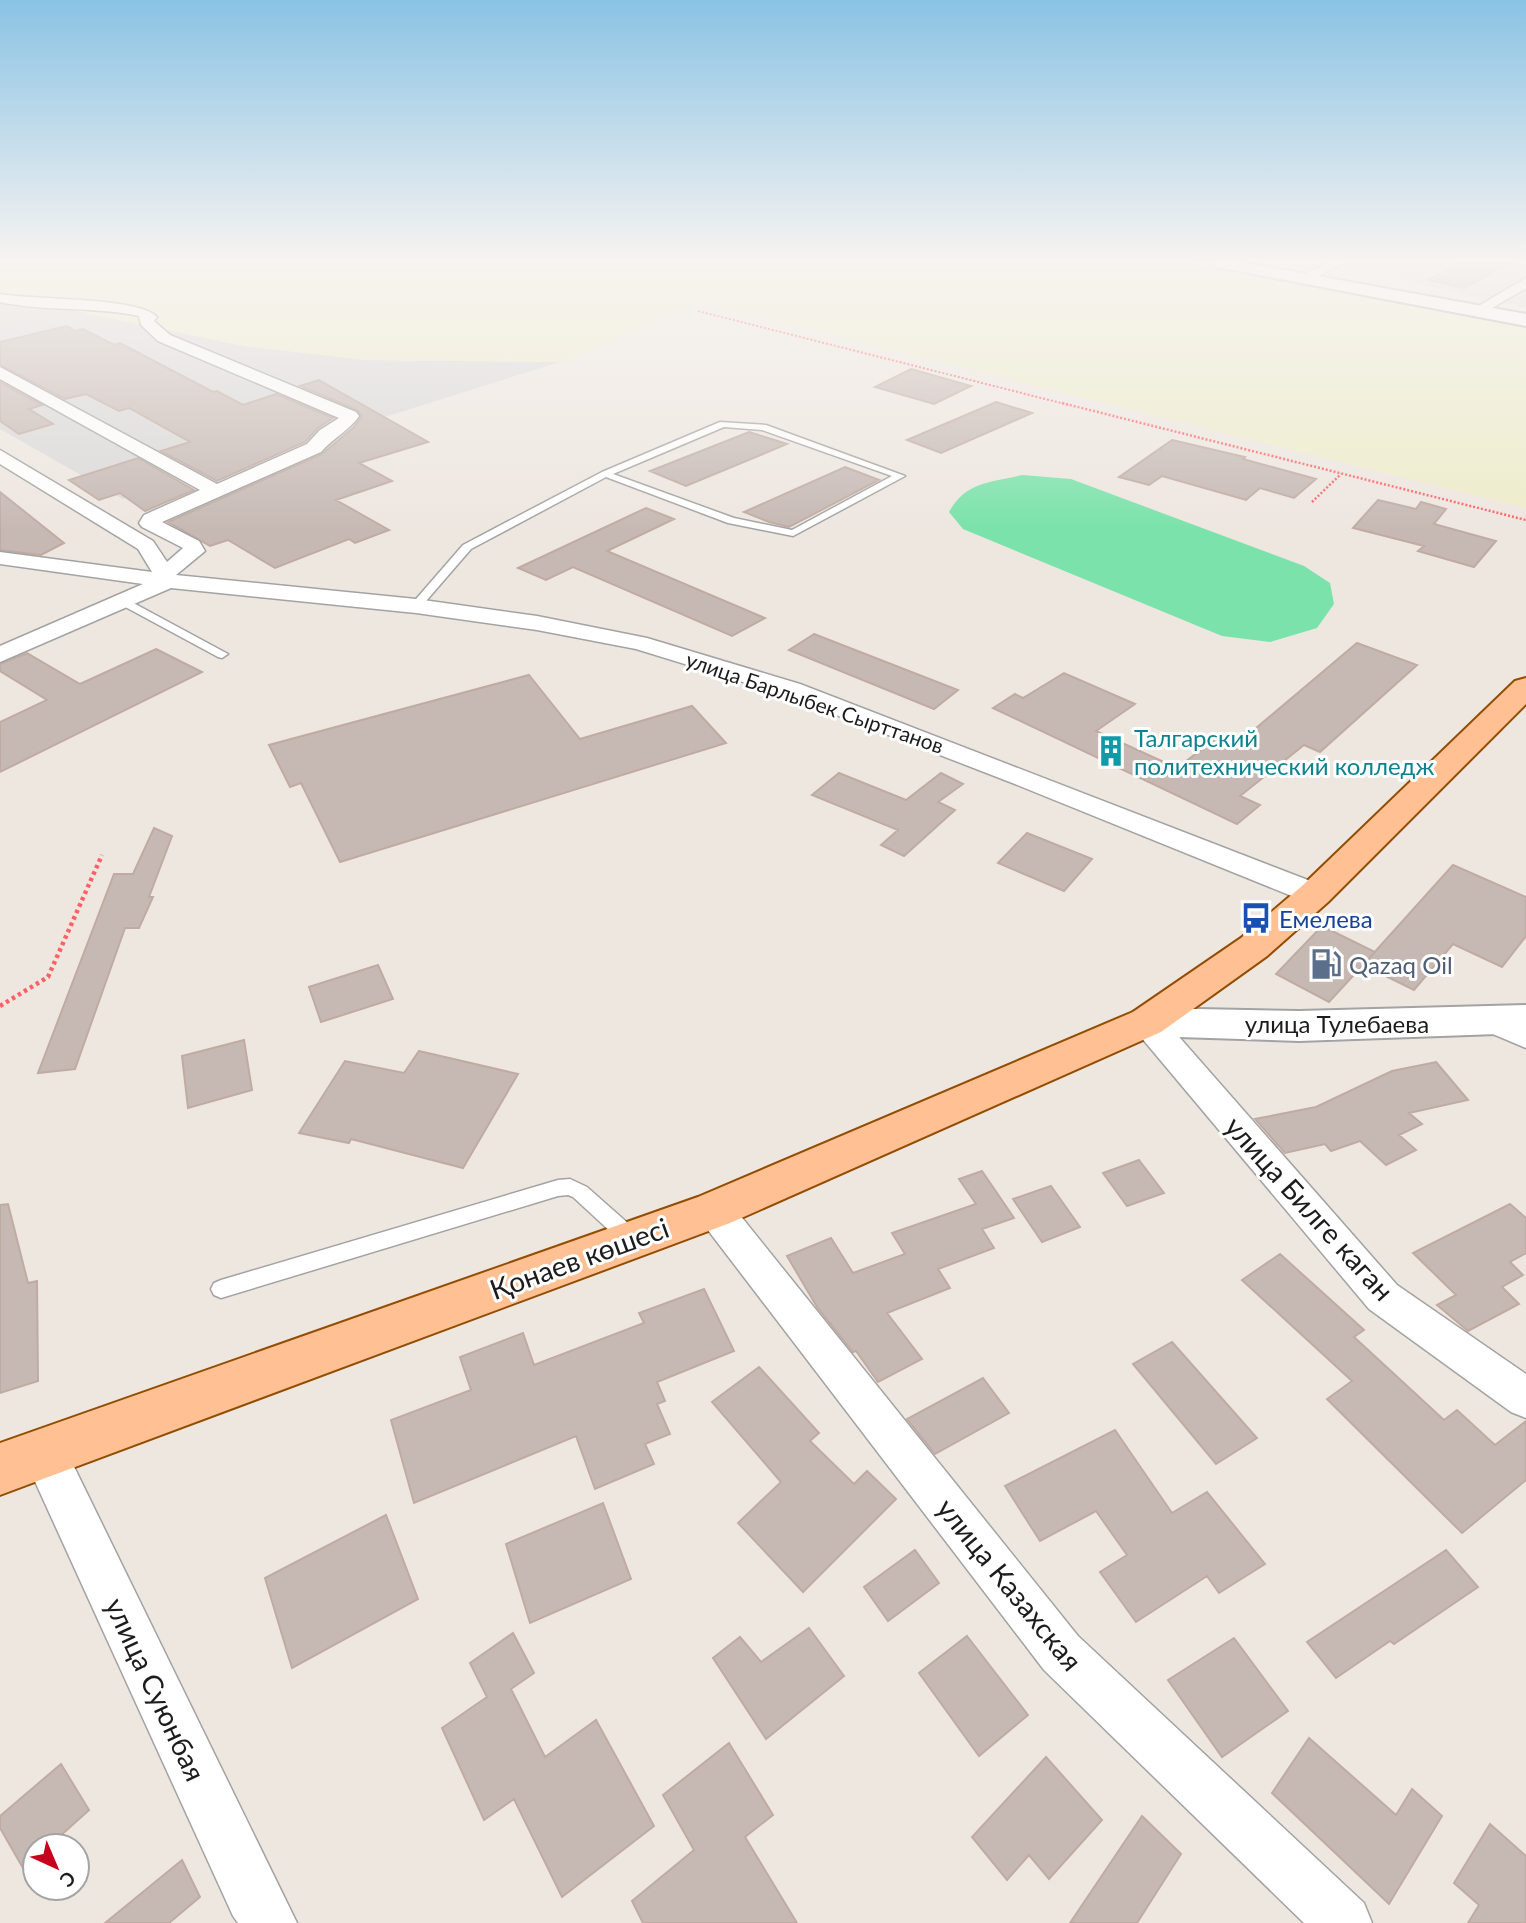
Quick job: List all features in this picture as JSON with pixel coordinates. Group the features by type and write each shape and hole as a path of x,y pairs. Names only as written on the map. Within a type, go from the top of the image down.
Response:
{"main road":[{"name":"Қонаев көшесі","path":"0,1469 715,1210 951,1110 1147,1022 1254,947 1315,894 1526,687"}],"street":[{"path":"0,655 122,601 166,577 194,551 192,545 149,523 151,519 314,448 326,434 348,420 349,416 197,352"},
{"path":"0,372 214,490"},
{"path":"0,456 146,545 166,577"},
{"name":"улица Барлыбек Сырттанов","path":"0,558 416,606 537,623 639,643 724,667 1024,778 1315,894"},
{"name":"улица Тулебаева","path":"1147,1022 1299,1026 1515,1026"},
{"name":"улица Билге каган","path":"1147,1022 1384,1297 1526,1398"},
{"name":"улица Казахская","path":"715,1210 1061,1653 1344,1923"},
{"name":"улица Суюнбая","path":"44,1453 253,1896 269,1923"}],"lane":[{"path":"416,606 467,547 605,474 723,424 763,427 900,476 793,533 732,521 605,474"},
{"path":"122,601 222,654"},
{"path":"221,1289 558,1188 570,1187 580,1192 632,1239"}],"path":[{"path":"859,352 1526,520"},
{"path":"1312,502 1341,474"},
{"path":"0,1006 48,977 102,855"}],"shaded area":[{"path":"0,352 294,352 367,360 560,362 123,499 0,429"},
{"path":"294,352 584,352 560,362 367,360"},
{"path":"898,352 1526,352 1526,508"}],"green space":[{"path":"1022,475 1071,479 1304,566 1330,583 1334,604 1317,628 1270,642 1222,636 963,529 949,512 963,494 971,489"}],"building":[{"path":"0,352 137,352 243,405 276,394 333,418 318,428 305,442 217,481 161,451 190,442 129,408 119,411 86,394 65,399 0,365"},
{"path":"911,369 971,386 934,404 875,387"},
{"path":"319,380 428,442 359,463 392,481 336,500 389,530 355,543 349,539 275,568 228,540 210,546 168,522 322,454 354,427 362,416 357,410 300,386"},
{"path":"0,382 42,405 29,409 53,424 19,434 0,421"},
{"path":"996,402 1032,413 941,453 907,440"},
{"path":"749,432 787,444 686,486 650,471"},
{"path":"1172,440 1245,457 1243,459 1316,479 1294,498 1260,488 1246,500 1162,476 1149,485 1119,477"},
{"path":"138,458 194,490 145,511 120,493 99,500 69,480"},
{"path":"845,467 879,480 789,527 744,512"},
{"path":"0,492 64,543 41,555 0,550"},
{"path":"1378,500 1416,509 1421,502 1446,509 1434,524 1496,541 1474,567 1418,551 1424,546 1353,528"},
{"path":"646,508 674,519 607,551 765,618 732,636 573,567 546,580 518,568"},
{"path":"814,634 958,690 934,709 789,650"},
{"path":"1357,643 1417,665 1320,752 1304,745 1240,796 1260,805 1237,824 993,708 1015,694 1023,698 1064,673 1135,704 1096,731 1177,768 1218,737 1236,745"},
{"path":"156,649 202,672 0,772 0,722 47,700 0,671 0,664 27,653 80,684"},
{"path":"529,675 580,739 692,706 726,743 340,862 301,783 290,787 269,745"},
{"path":"839,773 906,800 941,773 963,784 938,802 955,810 904,856 881,845 898,830 812,795"},
{"path":"154,828 172,836 149,897 153,897 139,928 125,928 75,1069 38,1073 114,874 133,874"},
{"path":"1027,833 1092,859 1064,891 998,863"},
{"path":"1453,865 1526,897 1526,936 1502,967 1453,944 1414,990 1363,965"},
{"path":"1322,926 1375,952 1329,1002 1276,974"},
{"path":"378,965 393,999 321,1022 309,987"},
{"path":"244,1040 252,1090 188,1108 182,1056"},
{"path":"419,1051 518,1074 463,1168 351,1139 349,1143 299,1133 345,1061 404,1073"},
{"path":"1436,1062 1468,1100 1409,1113 1422,1124 1399,1135 1416,1150 1386,1165 1360,1141 1331,1151 1325,1144 1285,1153 1255,1119 1316,1107 1392,1071"},
{"path":"1139,1160 1164,1193 1127,1206 1103,1173"},
{"path":"982,1171 1014,1218 982,1229 994,1248 938,1269 950,1288 887,1313 922,1359 878,1382 856,1351 853,1352 817,1307 787,1256 831,1238 853,1273 905,1254 892,1233 976,1204 959,1179"},
{"path":"1051,1186 1080,1227 1042,1242 1013,1199"},
{"path":"8,1204 28,1283 37,1281 38,1381 0,1393 0,1205"},
{"path":"1510,1204 1526,1218 1526,1253 1510,1262 1523,1275 1502,1287 1519,1304 1468,1331 1437,1305 1456,1295 1413,1253"},
{"path":"1280,1254 1364,1330 1354,1337 1444,1420 1457,1410 1495,1445 1526,1421 1526,1480 1462,1533 1327,1399 1352,1381 1242,1280"},
{"path":"704,1289 734,1351 657,1382 665,1401 657,1404 670,1434 645,1444 654,1464 595,1489 576,1436 414,1503 391,1420 471,1390 460,1357 523,1333 534,1365 644,1323 639,1313"},
{"path":"1172,1342 1257,1438 1216,1464 1133,1364"},
{"path":"759,1367 819,1433 810,1441 854,1484 867,1471 896,1499 803,1592 738,1523 781,1482 712,1402"},
{"path":"983,1378 1009,1413 935,1454 907,1419"},
{"path":"1115,1430 1172,1513 1207,1492 1265,1564 1219,1593 1207,1576 1136,1622 1100,1572 1127,1555 1096,1511 1040,1541 1005,1486"},
{"path":"603,1503 631,1579 530,1623 506,1544"},
{"path":"386,1515 418,1599 292,1668 265,1578"},
{"path":"915,1550 939,1583 888,1621 864,1587"},
{"path":"1446,1550 1478,1587 1394,1644 1390,1641 1336,1678 1307,1642"},
{"path":"809,1628 844,1676 766,1739 713,1658 740,1637 761,1662"},
{"path":"513,1633 534,1673 511,1689 545,1757 596,1720 654,1826 562,1897 514,1799 484,1820 442,1728 487,1697 470,1663"},
{"path":"967,1636 1028,1715 979,1756 919,1673"},
{"path":"1234,1638 1288,1711 1222,1757 1168,1680"},
{"path":"1309,1738 1396,1815 1412,1789 1442,1816 1389,1904 1272,1793"},
{"path":"729,1743 773,1815 745,1837 797,1923 643,1923 632,1901 694,1850 663,1795"},
{"path":"1046,1757 1102,1820 1049,1879 1029,1855 1007,1880 972,1837"},
{"path":"61,1764 89,1810 65,1832 21,1832 21,1865 0,1828 0,1816"},
{"path":"1142,1816 1181,1854 1137,1923 1070,1923"},
{"path":"1490,1824 1526,1856 1526,1923 1468,1923 1479,1905 1454,1883"},
{"path":"182,1860 200,1897 169,1923 105,1923"}],"place":[{"name":"Талгарский политехнический колледж","path":"1111,751"},
{"name":"Емелева","path":"1256,918"},
{"name":"Qazaq Oil","path":"1326,964"}]}
